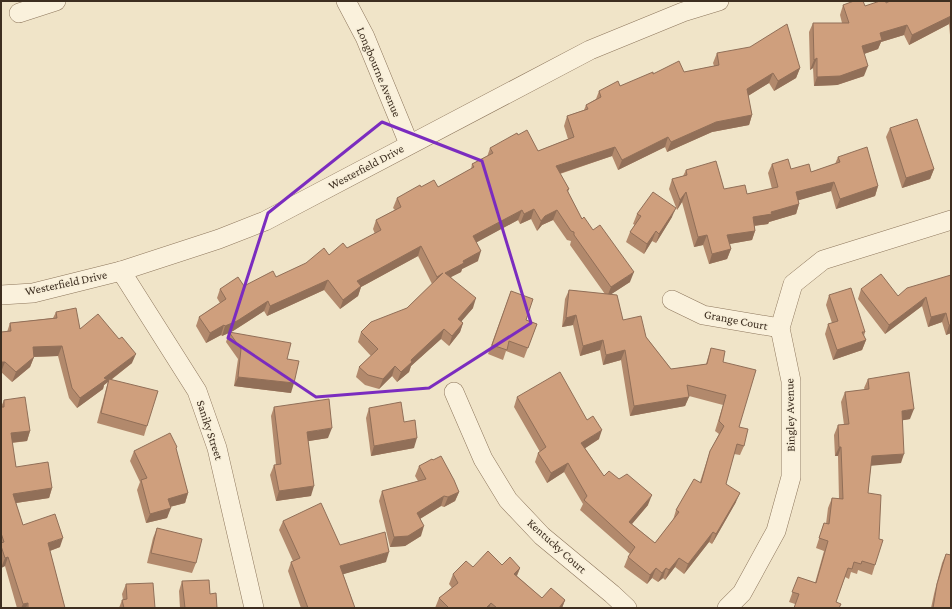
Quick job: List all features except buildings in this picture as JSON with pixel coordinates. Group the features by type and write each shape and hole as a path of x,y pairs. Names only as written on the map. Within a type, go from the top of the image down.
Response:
{"street":[{"path":"19,13 56,1"},
{"name":"Longbourne Avenue","path":"346,1 365,36 409,144"},
{"name":"Westerfield Drive","path":"1,295 33,292 121,271 219,239 265,221 590,50 683,12 719,1"},
{"name":"Bingley Avenue","path":"727,608 742,593 776,531 791,477 791,380 780,328 794,284 823,260 951,220"},
{"name":"Saniky Street","path":"121,271 197,391 217,448 254,608"},
{"name":"Grange Court","path":"672,300 704,315 780,328"},
{"name":"Kentucky Court","path":"454,392 483,460 508,500 542,536 627,608"}],"highlighted area":[{"path":"382,122 482,161 531,323 429,388 316,397 228,338 268,213"}]}
